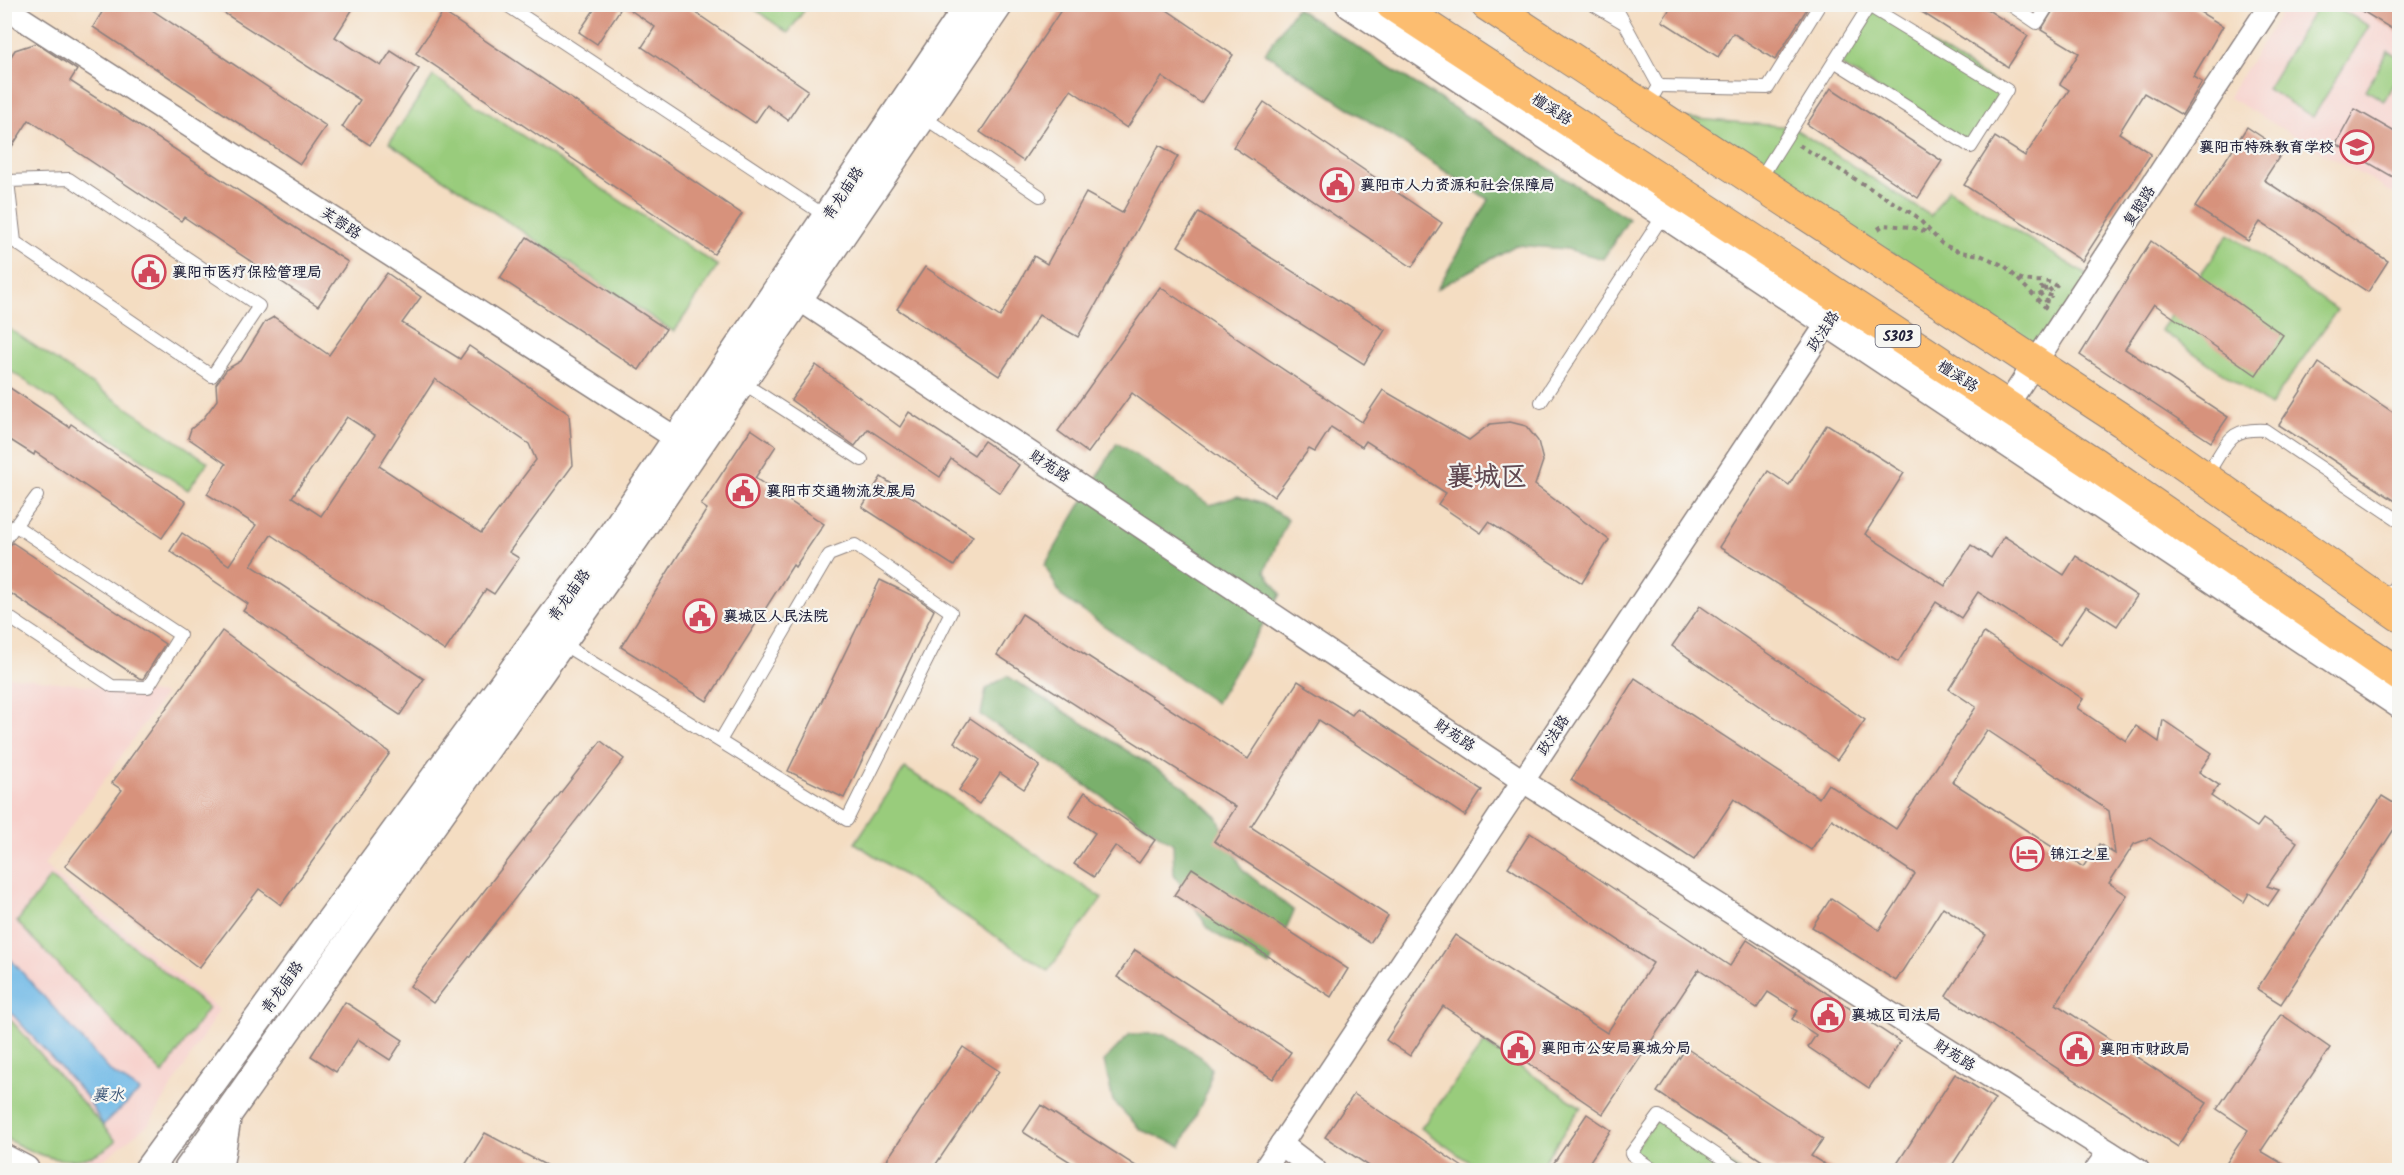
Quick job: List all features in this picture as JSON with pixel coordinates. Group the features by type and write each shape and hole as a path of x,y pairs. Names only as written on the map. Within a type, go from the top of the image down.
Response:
{"main road":[{"name":"檀溪路","path":"1392,4 1835,312 2007,407 2400,675"},
{"path":"1487,4 1653,97 2039,358 2132,428 2397,596"}],"street":[{"name":"青龙庙路","path":"188,1170 913,110 970,4"},
{"name":"青龙庙路","path":"789,293 827,217 999,4"},
{"path":"1350,4 1664,214 1835,312 2400,704"},
{"path":"1512,4 1765,171 2039,358 2211,468 2397,596"},
{"name":"复聪路","path":"2007,407 2271,4"},
{"name":"芙蓉路","path":"8,9 677,439"},
{"name":"财苑路","path":"789,293 1523,781 2138,1170"},
{"name":"政法路","path":"1264,1170 1835,312"},
{"name":"青龙庙路","path":"148,1170 552,637 610,538 677,439 732,376"},
{"path":"218,1170 228,1113"},
{"path":"127,1170 182,1124"},
{"path":"1281,1144 1315,1170"},
{"path":"2096,1170 2109,1152"},
{"path":"4,1159 25,1170"}],"lane":[{"path":"505,4 827,217"},
{"path":"1592,4 1624,23"},
{"path":"1614,4 1624,23 1653,97 1768,88 1820,4"},
{"path":"2009,4 2037,23 2049,4"},
{"path":"1765,171 1786,137 1834,61 1869,6 2007,90 1971,147 1834,61"},
{"path":"913,110 1040,196"},
{"path":"69,179 259,306 212,376 15,242 6,180 69,179"},
{"path":"1541,402 1664,214"},
{"path":"732,376 862,460"},
{"path":"2211,468 2229,440 2243,429 2265,430 2400,521"},
{"path":"4,541 37,496"},
{"path":"4,615 112,686 148,687 180,635 16,526"},
{"path":"552,637 847,820 951,612 855,545 829,555 720,741"},
{"path":"1654,1170 1631,1154 1659,1116 1739,1170"}],"path":[{"path":"1786,137 1916,216 1942,244 1960,252 1980,255 2005,266 2062,325"},
{"path":"1878,229 1884,225 1911,227 1931,233"},
{"path":"2016,276 2025,281 2056,284 2059,298 2046,301 2039,292 2045,287"}],"shaded area":[{"name":"襄阳市特殊教育学校","path":"2286,5 2399,5 2399,197 2228,97"},
{"path":"5,676 165,694 44,865 219,1010 149,1124 99,1163 54,1159 5,1132"}],"green space":[{"path":"749,5 808,5 788,33"},
{"path":"2318,5 2333,5 2369,26 2313,117 2267,89"},
{"path":"1869,6 2007,90 1971,147 1834,61"},
{"path":"1296,8 1629,219 1603,259 1567,249 1516,245 1437,289 1489,200 1265,53"},
{"path":"2388,51 2399,57 2399,73 2384,101 2366,90"},
{"path":"433,76 718,266 674,332 389,143"},
{"path":"1685,118 1792,127 1931,216 1948,189 2092,278 2043,353"},
{"path":"2229,234 2337,310 2270,406 2161,330"},
{"path":"5,326 208,462 188,490 5,367"},
{"path":"1117,443 1210,505 1238,496 1262,504 1288,519 1265,571 1281,594 1216,703 1061,596 1045,565"},
{"path":"1007,676 1184,786 1217,817 1243,870 1294,911 1269,966 1209,930 1174,874 1173,844 981,715 986,689"},
{"path":"905,768 1102,898 1048,971 855,843"},
{"path":"50,877 208,1008 163,1074 17,922"},
{"path":"4,1012 116,1141 102,1151 75,1160 47,1157 5,1138"},
{"path":"1130,1034 1165,1034 1201,1057 1211,1068 1208,1090 1181,1146 1141,1130 1113,1101 1104,1061"},
{"path":"1484,1043 1581,1107 1538,1170 1480,1170 1421,1128"},
{"path":"1659,1116 1739,1170 1654,1170 1631,1154"}],"water":[{"name":"襄水","path":"4,952 111,1072 140,1091 103,1125 86,1096 5,1006"}],"building":[{"path":"107,4 143,4 326,126 300,164 93,27"},
{"path":"210,4 356,4 335,37 381,66 391,51 419,69 370,145 342,127 360,100"},
{"path":"598,4 683,4 808,90 788,120 767,105 755,123 642,47 655,27 623,5 597,44 579,32"},
{"path":"1065,4 1158,4 1233,55 1201,103 1162,77 1127,128 1071,90 1023,161 980,132"},
{"path":"1673,4 1810,4 1775,60 1733,33 1718,57 1662,21"},
{"path":"1909,4 1979,4 2028,36 2008,67"},
{"path":"2057,4 2187,4 2223,26 2193,77 2202,82 2182,115 2144,93 2119,133 2151,154 2082,261 1964,185 1995,137 2025,156 2069,90 2060,84 2079,53 2041,30"},
{"path":"2351,4 2400,4 2400,34"},
{"path":"443,12 742,214 714,254 416,53"},
{"path":"36,43 77,70 70,81 348,262 318,306 184,217 181,221 29,120 4,159 4,67 15,50"},
{"path":"1831,88 1942,161 1918,198 1807,124"},
{"name":"襄阳市人力资源和社会保障局","path":"1264,102 1442,223 1412,267 1233,147"},
{"path":"2355,109 2400,135 2400,181 2336,144"},
{"path":"2247,127 2283,151 2264,180 2388,261 2368,292 2260,222 2248,241 2195,207"},
{"path":"1159,145 1178,156 1078,337 1039,315 999,376 897,309 925,267 1000,317 1034,256 1047,264 1086,193 1122,213"},
{"path":"1199,212 1385,330 1364,364 1178,246"},
{"path":"527,237 666,329 639,370 500,278"},
{"path":"2151,241 2283,335 2256,375 2154,304 2125,349 2228,417 2211,442 2080,355"},
{"path":"387,273 421,297 402,323 460,359 469,346 569,414 573,465 509,552 519,558 494,594 486,589 445,651 271,535 251,565 424,679 400,715 243,611 248,604 170,551 182,533 229,565 256,525 207,494 226,464 188,438 191,429 203,419 217,400 216,384 227,369 241,361 265,322 274,317 329,355","holes":["435,379 529,444 536,460 481,533 379,466","347,417 375,435 321,516 292,497"]},
{"path":"1160,287 1362,422 1383,390 1469,440 1490,424 1510,422 1526,426 1538,441 1543,461 1535,485 1609,540 1582,583 1489,522 1481,533 1438,504 1446,493 1366,441 1362,447 1331,427 1315,452 1309,449 1274,497 1132,393 1088,453 1058,431"},
{"path":"2319,363 2400,417 2400,504 2279,425"},
{"path":"816,365 900,427 909,412 974,455 984,441 1019,465 1000,493 951,459 940,477 868,429 855,446 791,400"},
{"path":"4,384 69,427 71,424 186,502 162,538 35,452 34,455 4,436"},
{"path":"1827,424 1904,473 1865,534 1945,586 1971,545 1991,558 2004,536 2064,575 2076,556 2137,596 2117,626 2086,606 2060,645 1978,592 1961,618 1936,602 1898,662 1719,547 1768,471 1789,485"},
{"path":"751,429 776,446 755,478 824,524 795,567 793,565 707,701 621,647 707,509 701,505"},
{"path":"881,477 973,536 954,566 862,507"},
{"path":"13,543 165,644 143,679 4,589 4,549"},
{"path":"880,580 917,598 934,610 844,798 788,771"},
{"path":"1700,606 1865,720 1837,760 1672,646"},
{"path":"1022,614 1248,759 1298,681 1352,715 1357,708 1482,790 1465,816 1319,720 1251,827 1388,916 1370,943 1214,841 1236,807 997,655"},
{"path":"222,631 390,753 281,905 259,889 199,968 65,866 122,790 112,783"},
{"path":"1984,633 2083,699 2077,708 2126,741 2136,726 2159,742 2163,720 2212,753 2199,772 2219,785 2211,796 2257,827 2263,819 2297,842 2267,886 2279,890 2268,906 2249,893 2244,902 2150,838 2134,844 2109,883 2127,895 2056,1004 2207,1103 2178,1147 1946,996 1986,935 1943,907 1896,981 1812,927 1831,898 1879,930 1915,874 1832,819 1811,850 1734,799 1694,860 1571,780 1635,678 1819,798 1828,784 1896,829 1976,707 1949,689","holes":["1987,730 2109,811 2115,854 2099,844 2083,867 1952,782"]},
{"path":"970,718 1040,766 1024,789 1000,773 979,804 959,790 980,760 954,742"},
{"path":"601,741 624,759 433,1003 410,986"},
{"path":"1085,792 1155,840 1139,863 1115,846 1094,877 1074,864 1095,833 1069,816"},
{"path":"2382,796 2400,807 2400,820 2281,1004 2257,989"},
{"path":"1530,833 1730,966 1747,940 1900,1042 1869,1088 1808,1047 1816,1035 1792,1019 1798,1011 1768,992 1757,1008 1699,969 1603,1114 1443,1006 1410,1056 1386,1040 1455,935 1607,1033 1653,963 1508,867"},
{"path":"1192,868 1348,969 1331,997 1174,895"},
{"path":"1135,950 1291,1052 1273,1079 1117,977"},
{"path":"345,1002 403,1040 390,1060 358,1039 336,1072 311,1056"},
{"path":"2281,1014 2330,1048 2261,1151 2293,1170 2222,1170 2248,1130 2217,1109"},
{"path":"963,1047 999,1071 932,1170 880,1170"},
{"path":"1686,1048 1823,1139 1811,1156 1834,1170 1776,1170 1657,1092"},
{"path":"1955,1074 1995,1099 1949,1170 1893,1170"},
{"path":"1354,1094 1467,1170 1375,1170 1325,1137"},
{"path":"1041,1105 1142,1170 1083,1170 1023,1132"},
{"path":"1587,1114 1611,1130 1584,1170 1549,1170"},
{"path":"485,1133 555,1170 462,1170"}],"place":[{"name":"襄阳市特殊教育学校","path":"2357,147"},
{"name":"襄阳市人力资源和社会保障局","path":"1337,185"},
{"name":"襄阳市医疗保险管理局","path":"149,272"},
{"name":"襄阳市交通物流发展局","path":"743,491"},
{"name":"襄城区人民法院","path":"700,616"},
{"name":"锦江之星","path":"2027,854"},
{"name":"襄城区司法局","path":"1828,1015"},
{"name":"襄阳市公安局襄城分局","path":"1518,1048"},
{"name":"襄阳市财政局","path":"2077,1049"}],"district":[{"name":"襄城区","path":"1487,476"}]}
